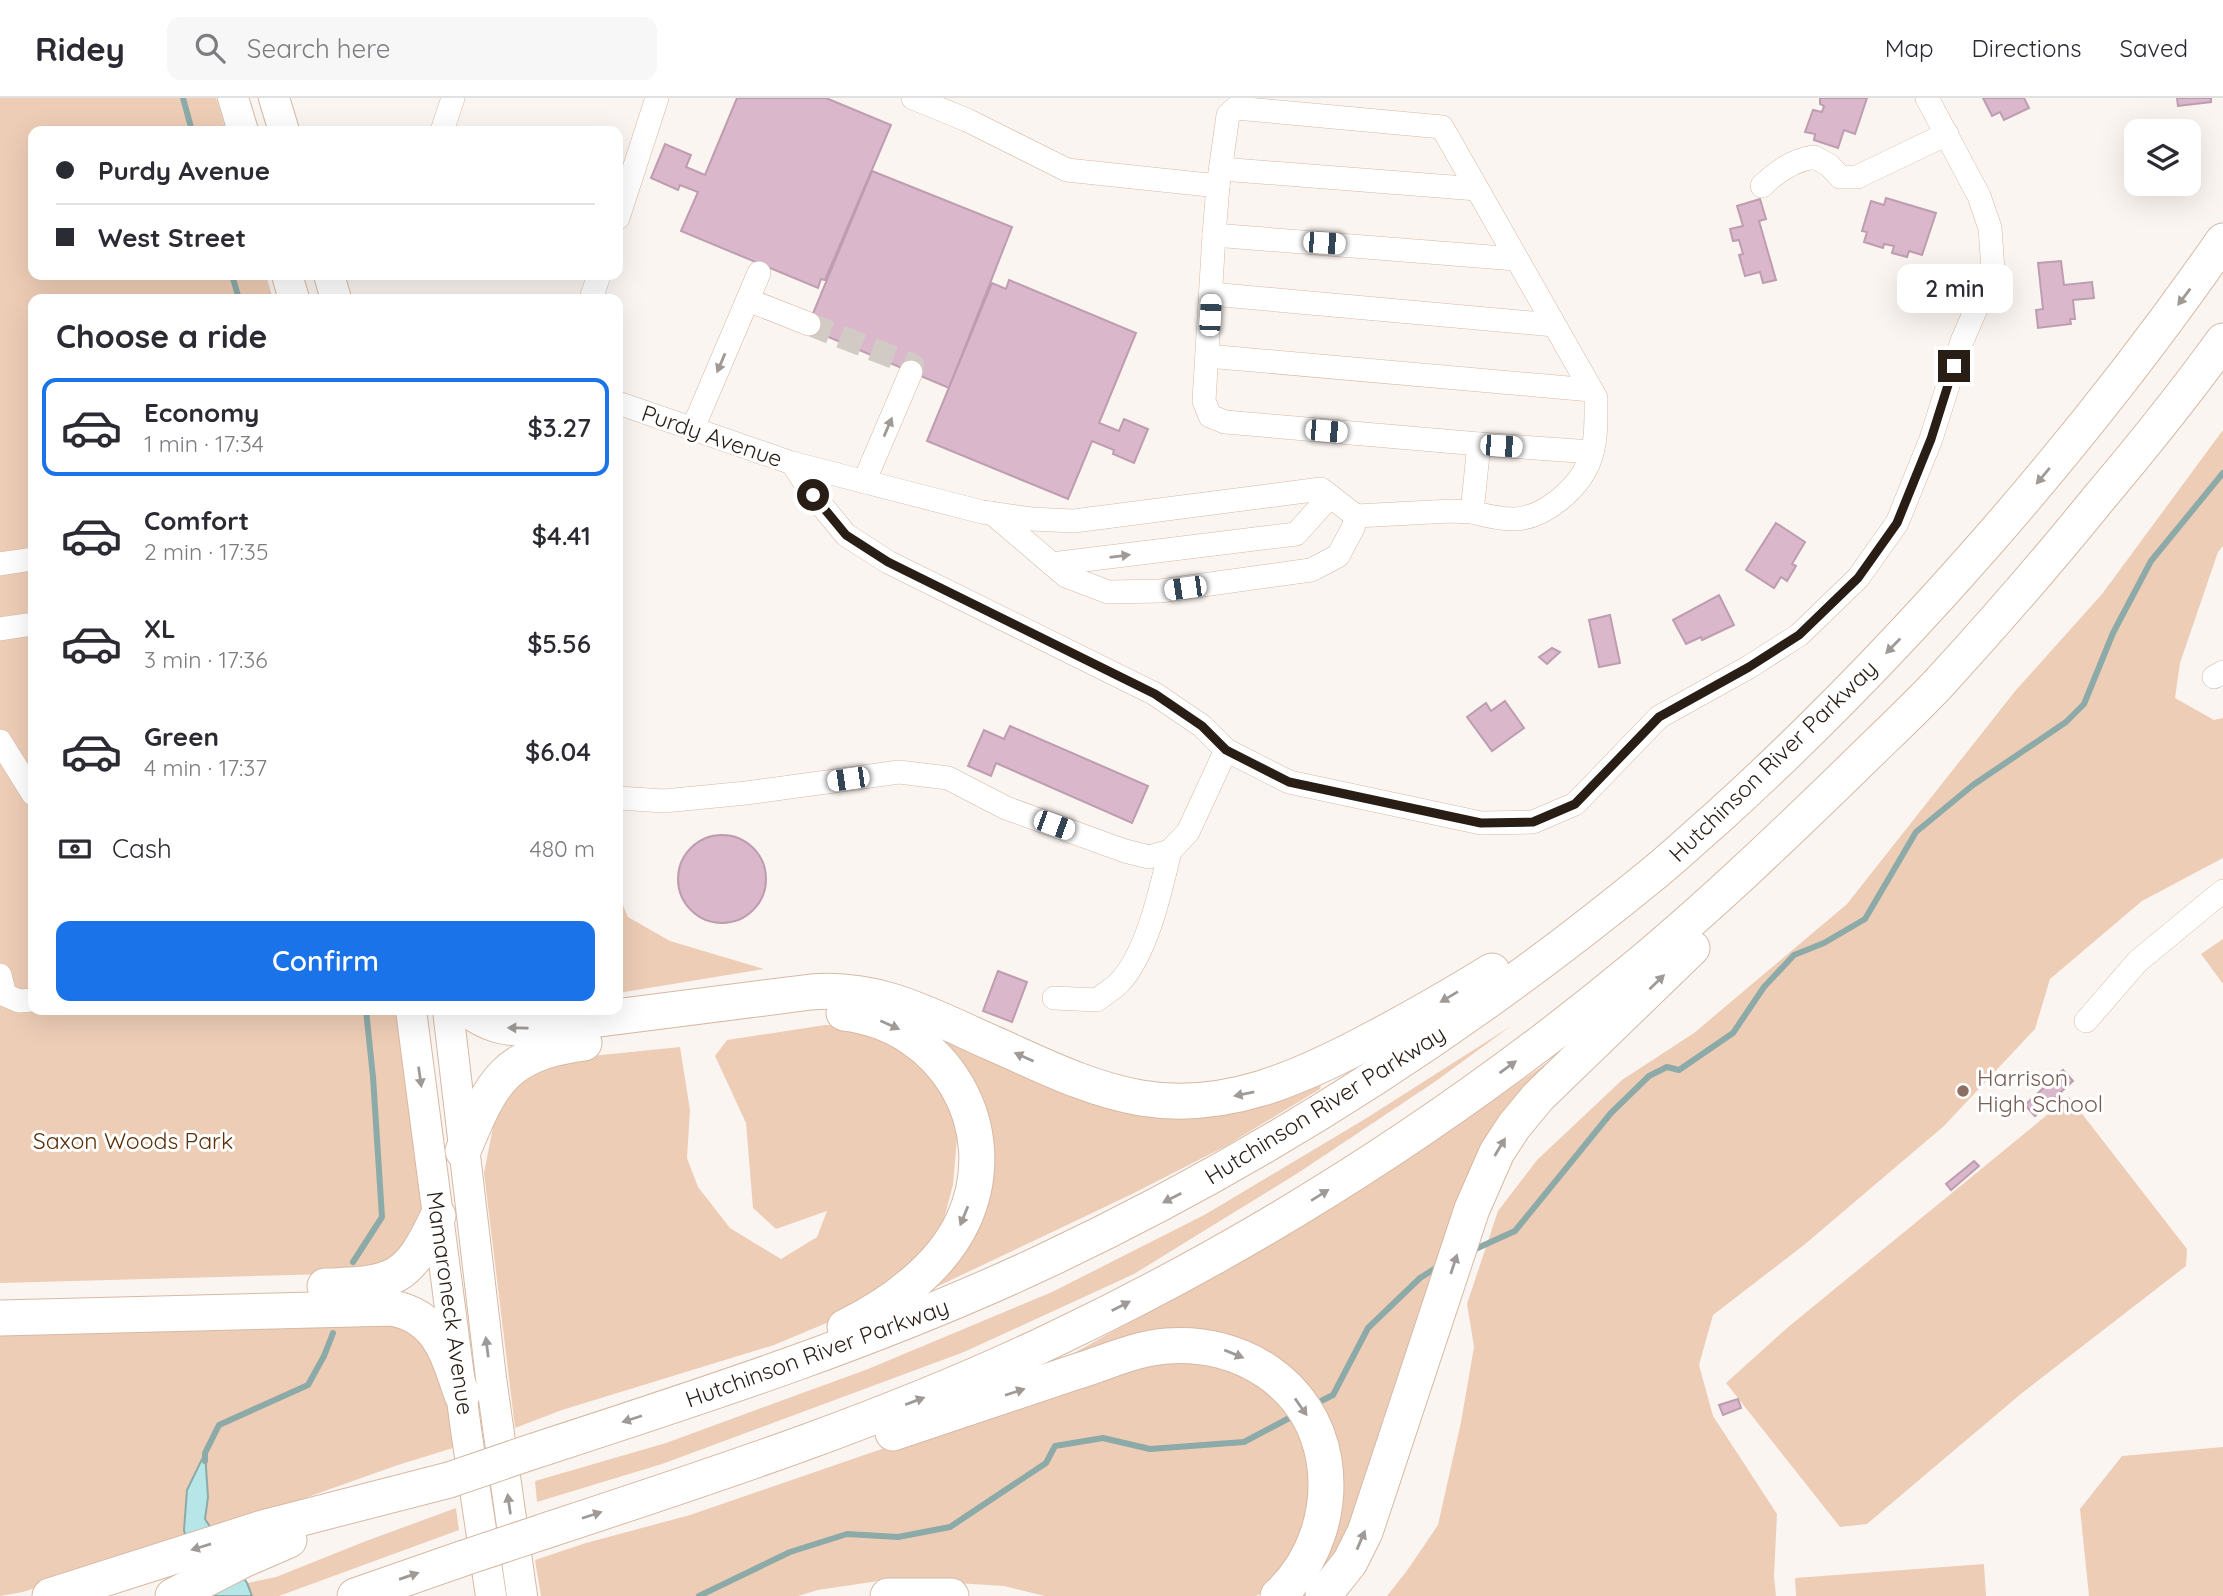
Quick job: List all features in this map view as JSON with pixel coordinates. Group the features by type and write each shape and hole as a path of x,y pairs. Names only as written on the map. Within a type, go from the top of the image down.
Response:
{"highway":[{"name":"Hutchinson River Parkway","path":"265,1539 696,1398 937,1310 1062,1253 1205,1180 1281,1138 1401,1063 1531,968 1654,873 1788,751 1920,617 2051,466 2142,353 2223,241"},
{"path":"355,1596 643,1498 909,1403 1000,1364 1156,1289 1318,1196 1464,1099 1641,964 1770,849 1937,685 2053,554 2182,399 2223,341"},
{"path":"1323,1596 1350,1562 1365,1532 1472,1209 1497,1152 1523,1114 1551,1083 1858,786 1896,744 1937,685"},
{"path":"477,1015 491,1023 516,1029 845,990 895,1001 1100,1088 1161,1101 1220,1099 1280,1084 1356,1048 1436,1005 1654,873"},
{"path":"463,1151 486,1098 504,1075 533,1054 567,1046 837,1012 867,1017 900,1029 940,1061 965,1102 976,1146 974,1187 963,1220 954,1236 931,1266 915,1281 869,1314 696,1398"},
{"path":"0,1295 370,1284 398,1274 414,1261 438,1216"},
{"path":"0,1318 392,1308 418,1317 438,1336 462,1395"},
{"path":"643,1498 797,1463 1150,1348 1180,1345 1209,1347 1239,1356 1273,1376 1302,1406 1320,1445 1326,1485 1321,1525 1306,1562 1278,1596"},
{"path":"50,1596 138,1567 265,1539"},
{"path":"173,1596 265,1539"},
{"path":"888,1596 951,1596"}],"main road":[{"path":"233,98 241,126"},
{"path":"274,98 282,126"},
{"name":"Mamaroneck Avenue","path":"412,1015 491,1596"},
{"name":"Mamaroneck Avenue","path":"449,1015 496,1415 522,1596"}],"street":[{"path":"444,126 453,98"},
{"path":"623,203 657,98"},
{"path":"913,98 949,106 1068,170 1477,189"},
{"name":"Purdy Avenue","path":"623,405 792,463 813,495 846,535 888,562 1155,694 1202,726 1226,750 1289,782 1481,823 1533,822 1575,804 1659,717 1749,667 1799,635 1858,578 1897,523 1931,439 1962,341 1993,270 1990,229 1979,196 1927,98"},
{"path":"792,463 992,513 1031,519 1074,521 1321,489 1356,516 1451,511 1517,519 1542,511 1572,488 1583,475 1592,452 1596,428 1596,398 1442,127 1236,107 1228,115 1214,234 1204,401 1210,416 1225,422 1592,452"},
{"path":"1762,186 1792,163 1814,157 1829,165 1840,177 1857,177 1947,134"},
{"path":"1214,234 1517,259"},
{"path":"694,428 759,273"},
{"path":"1211,294 1554,325"},
{"path":"748,300 809,324"},
{"path":"1207,356 1591,390"},
{"path":"864,482 911,372"},
{"path":"1472,512 1479,444"},
{"path":"1052,564 1296,534 1330,496"},
{"path":"992,513 1066,576 1108,592 1160,591 1311,570 1338,556 1353,528 1356,516"},
{"path":"0,564 28,560"},
{"path":"0,629 28,625"},
{"path":"0,741 28,786"},
{"path":"1054,998 1097,1000 1120,982 1144,939 1158,902 1170,851 1188,832 1226,750"},
{"path":"623,798 664,801 746,793 898,772 948,778 1006,808 1125,851 1149,857 1170,851"},
{"path":"2086,1021 2138,961 2223,891"},
{"path":"0,975 5,995 19,1001 28,1000"}],"green space":[{"name":"Saxon Woods Park","path":"0,98 216,98 224,126 28,126 28,280 267,280 272,294 28,294 28,1015 397,1015 430,1265 367,1273 0,1283"},
{"path":"2223,430 2223,546 2218,552 2180,663 2175,698 2214,720 2223,718 2223,858 2142,901 2050,979 2035,1029 1944,1126 1804,1245 1713,1315 1699,1365 1713,1416 1777,1514 1774,1576 1776,1596 1387,1596 1438,1525 1461,1422 1474,1347 1467,1304 1498,1211 1537,1160 1622,1080 1694,1033 1847,904 2016,690 2102,594"},
{"path":"623,905 628,917 670,941 764,969 623,992"},
{"path":"2223,939 2223,984 2201,954"},
{"path":"825,1025 865,1027 909,1047 945,1090 958,1126 953,1185 944,1219 915,1263 848,1314 774,1345 562,1410 515,1428 484,1173 494,1122 523,1076 562,1059 680,1047 690,1110 687,1158 698,1187 730,1228 781,1259 817,1237 827,1211 776,1229 753,1208 746,1123 715,1056 727,1040"},
{"path":"1511,1026 1436,1081 1298,1173 1134,1274 964,1352 662,1464 537,1502 535,1481 666,1443 868,1369 1052,1292 1206,1214 1365,1119"},
{"path":"936,1027 1078,1092 1323,1075 1320,1089 1224,1147 928,1291 981,1204 929,1035"},
{"path":"1548,1062 1553,1066 1509,1108 1363,1503 1314,1596 1291,1596 1334,1510 1280,1366 1077,1360 1074,1353 1293,1232 1416,1154"},
{"path":"2069,1097 2187,1249 2186,1266 2022,1393 1867,1524 1840,1527 1726,1383 1787,1328"},
{"path":"393,1322 417,1335 436,1360 449,1402 453,1448 23,1592 0,1596 0,1332"},
{"path":"1170,1356 1235,1367 1265,1386 1299,1426 1313,1490 1300,1544 1269,1588 1256,1596 1045,1596 1004,1586 892,1579 818,1590 798,1596 541,1596 535,1560 586,1543 690,1515 1099,1374"},
{"path":"2223,1447 2223,1596 2089,1596 2080,1509 2122,1456"},
{"path":"456,1508 459,1530 279,1596 252,1596 247,1583 276,1577"},
{"path":"1984,1564 1986,1596 1796,1596 1795,1578"}],"water":[{"path":"205,1453 208,1497 205,1519 247,1583 252,1596 199,1596 184,1530 187,1490"}],"building":[{"path":"737,98 826,98 891,125 825,280 821,279 818,288 681,231 698,192 680,185 678,190 651,178 665,144 691,155 686,167 705,175"},
{"path":"1820,98 1867,98 1855,134 1844,130 1838,148 1814,140 1815,134 1805,132 1813,110 1822,112 1824,106 1820,104"},
{"path":"1983,98 2024,98 2029,108 2004,120 2000,112 1992,116"},
{"path":"2177,98 2211,98 2211,102 2178,106"},
{"path":"872,171 1012,227 949,388 807,328"},
{"path":"1886,198 1936,213 1922,255 1909,251 1907,257 1892,253 1894,246 1884,244 1883,248 1864,242 1867,232 1862,231 1871,201 1884,205"},
{"path":"1760,199 1766,219 1759,221 1776,280 1763,283 1760,272 1745,276 1739,255 1743,254 1739,240 1733,241 1730,229 1743,226 1737,206"},
{"path":"2061,261 2064,285 2092,282 2094,298 2073,300 2075,319 2070,319 2071,324 2038,328 2036,310 2043,309 2038,263"},
{"path":"1009,280 1136,333 1099,423 1119,431 1124,419 1148,429 1134,463 1113,454 1114,450 1092,441 1068,499 927,441 992,283 1006,289"},
{"path":"1776,523 1805,542 1792,564 1796,566 1787,581 1781,577 1774,588 1746,570"},
{"path":"1719,595 1734,625 1702,640 1701,637 1686,644 1673,620"},
{"path":"1610,615 1620,663 1599,667 1589,620"},
{"path":"1552,648 1560,652 1547,664 1539,657"},
{"path":"1505,701 1524,728 1492,751 1467,717 1486,703 1491,711"},
{"path":"1010,726 1148,786 1132,823 996,763 991,776 968,766 984,730 1004,739"},
{"path":"722,835 739,839 753,848 762,862 766,879 762,896 753,910 739,919 722,923 705,919 691,910 682,896 678,879 682,862 691,848 705,839"},
{"path":"998,971 1027,982 1012,1022 983,1011"},
{"path":"2063,1070 2073,1081 2035,1116 2025,1105"},
{"path":"1974,1161 1979,1166 1951,1190 1946,1184"},
{"path":"1738,1399 1741,1408 1723,1415 1719,1405"}],"waterway":[{"path":"183,98 191,126"},
{"path":"233,280 238,294"},
{"path":"1471,1251 1515,1231 1611,1113 1649,1076 1667,1067 1679,1070 1733,1033 1764,987 1794,955 1824,943 1865,919 1916,832 1973,785 2066,722 2084,704 2113,633 2151,561 2223,473"},
{"path":"353,1262 382,1217 367,1015"},
{"path":"1313,1405 1333,1395 1368,1328 1420,1278 1439,1266"},
{"path":"205,1461 205,1453 219,1425 308,1385 333,1333"},
{"path":"699,1596 790,1552 847,1534 898,1537 950,1527 1046,1463 1055,1446 1103,1438 1150,1449 1244,1442 1295,1415"}],"tunnel":[{"path":"809,324 913,365 911,372"}],"place":[{"name":"Harrison High School","path":"1963,1091"}],"route":[{"path":"813,495 846,535 888,562 1155,694 1202,726 1226,750 1269,773 1289,782 1481,823 1533,822 1575,804 1659,717 1749,667 1799,635 1858,578 1897,523 1931,439 1954,366"}]}
